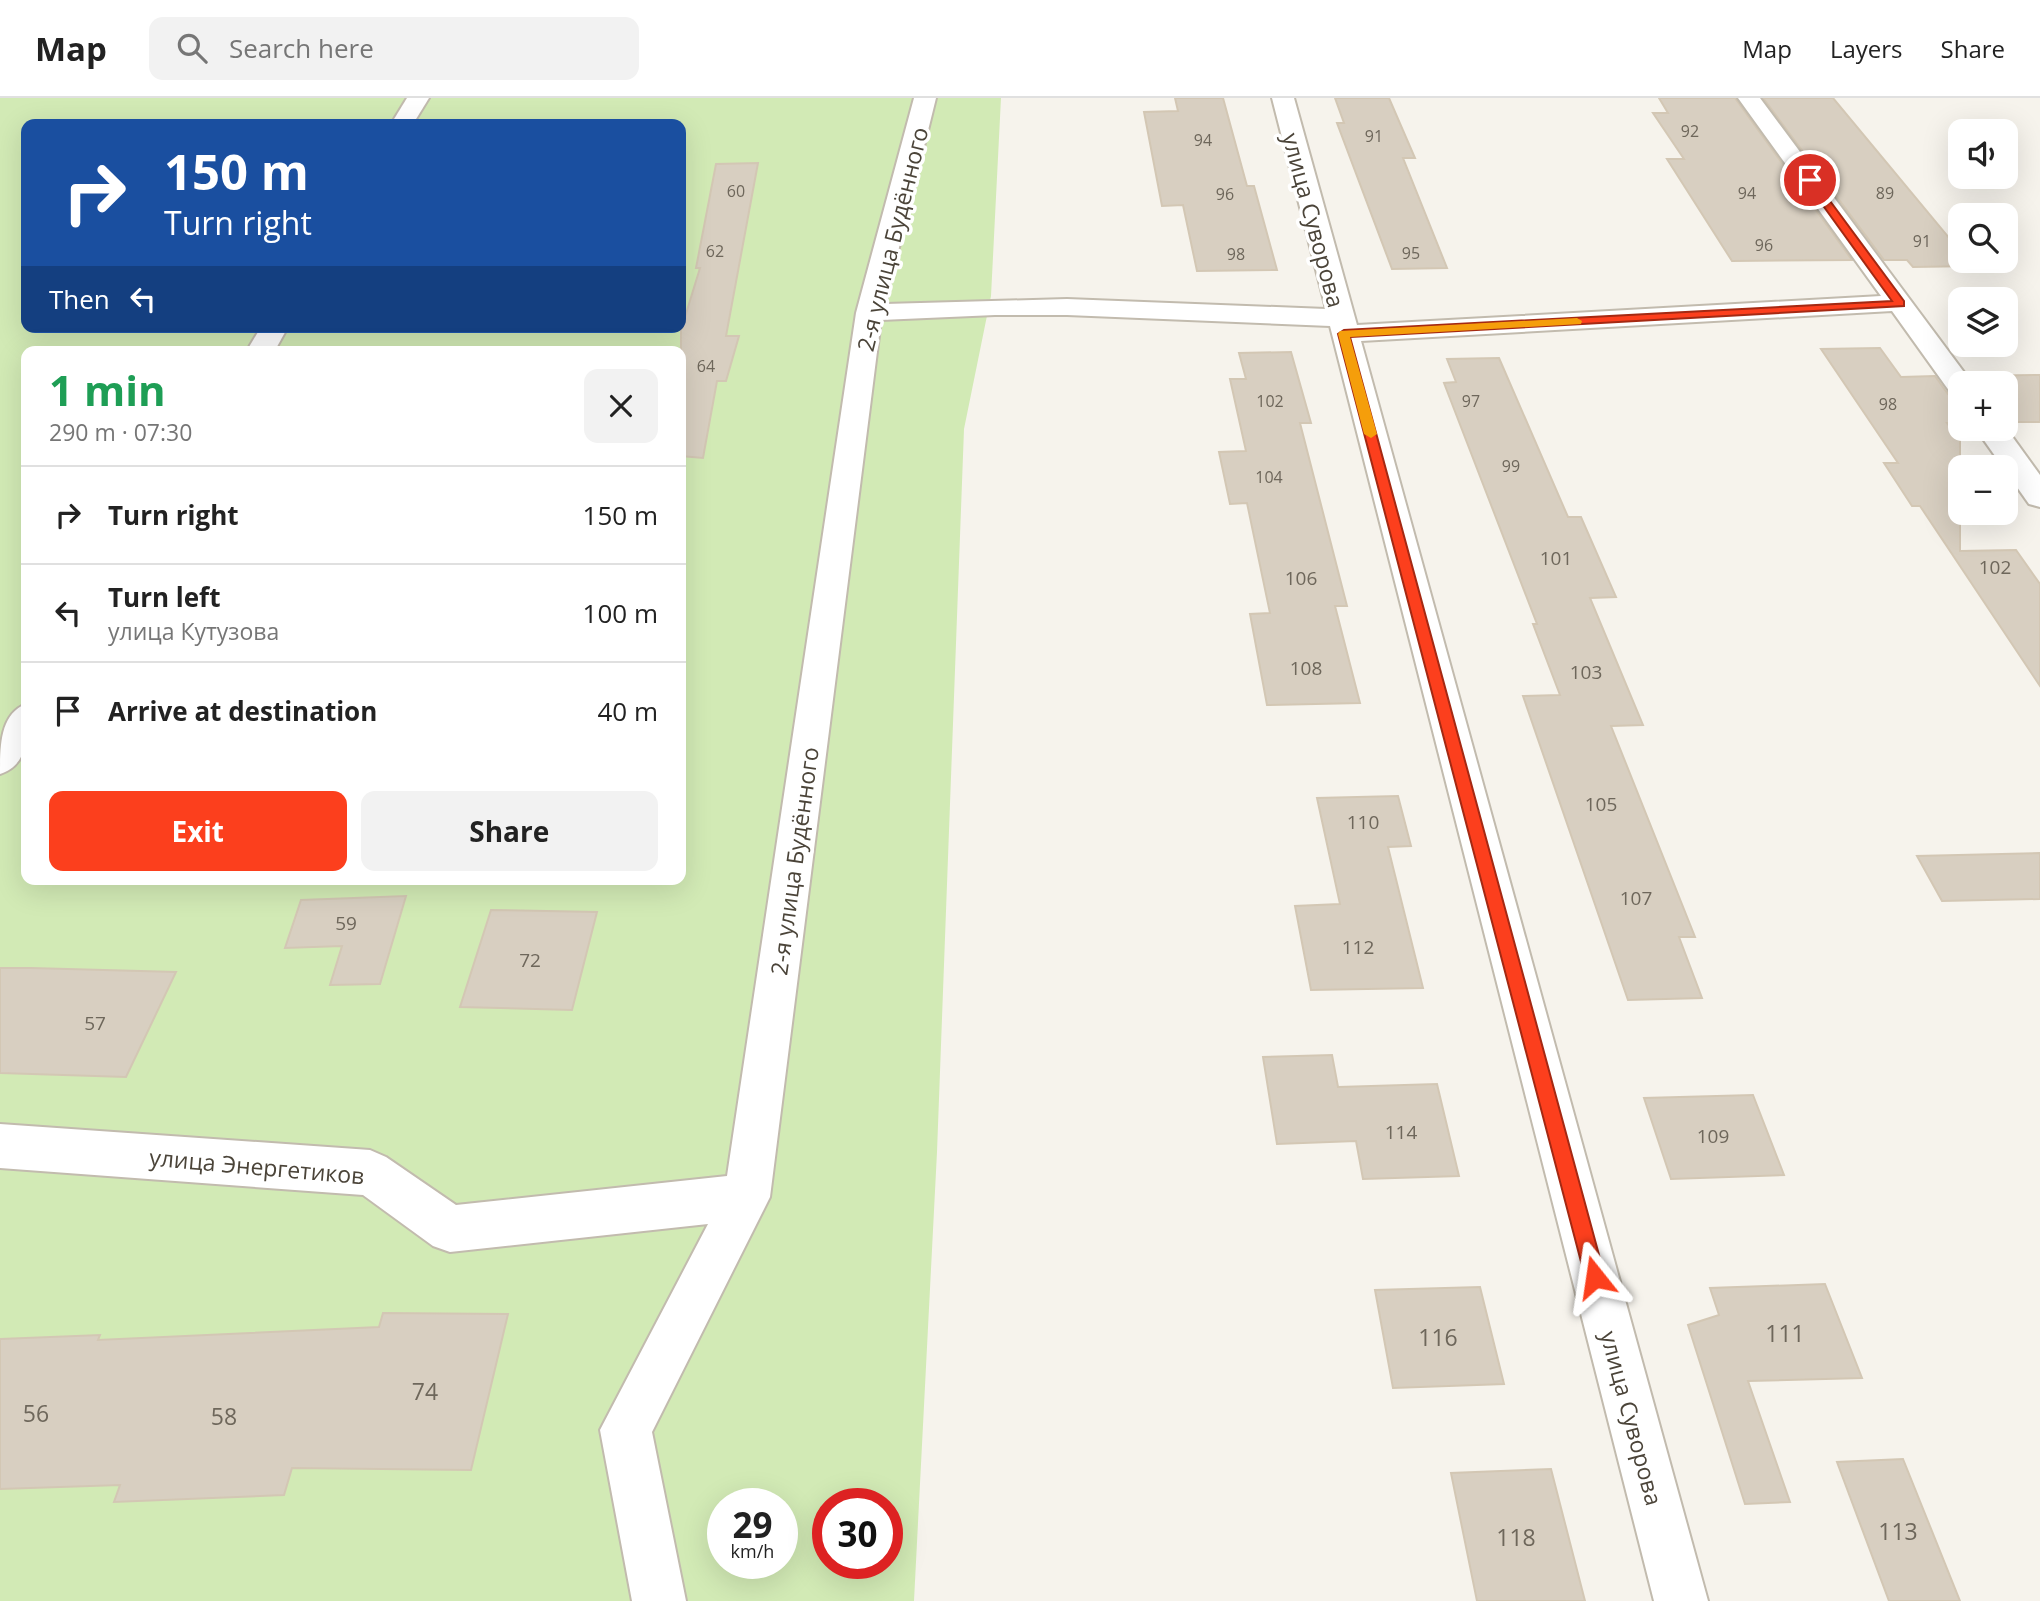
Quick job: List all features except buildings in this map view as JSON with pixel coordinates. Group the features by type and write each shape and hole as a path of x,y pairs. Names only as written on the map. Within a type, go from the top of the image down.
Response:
{"street":[{"path":"405,119 418,98"},
{"name":"2-я улица Будённого","path":"659,1601 626,1430 747,1196 869,313 925,98"},
{"name":"улица Суворова","path":"1283,98 1681,1601"},
{"path":"1749,98 1949,371"},
{"path":"869,313 1055,307 1342,326 1900,303"},
{"path":"2000,441 2040,497"},
{"path":"0,759 21,726"},
{"name":"улица Энергетиков","path":"0,1146 370,1173 450,1229 747,1196"}],"green space":[{"path":"0,98 1001,98 991,296 964,429 937,1152 914,1601 0,1601"}],"slow traffic":[{"path":"1371,434 1344,334 1577,321"}],"route":[{"path":"1595,1277 1344,334 1900,303 1810,180"}]}
